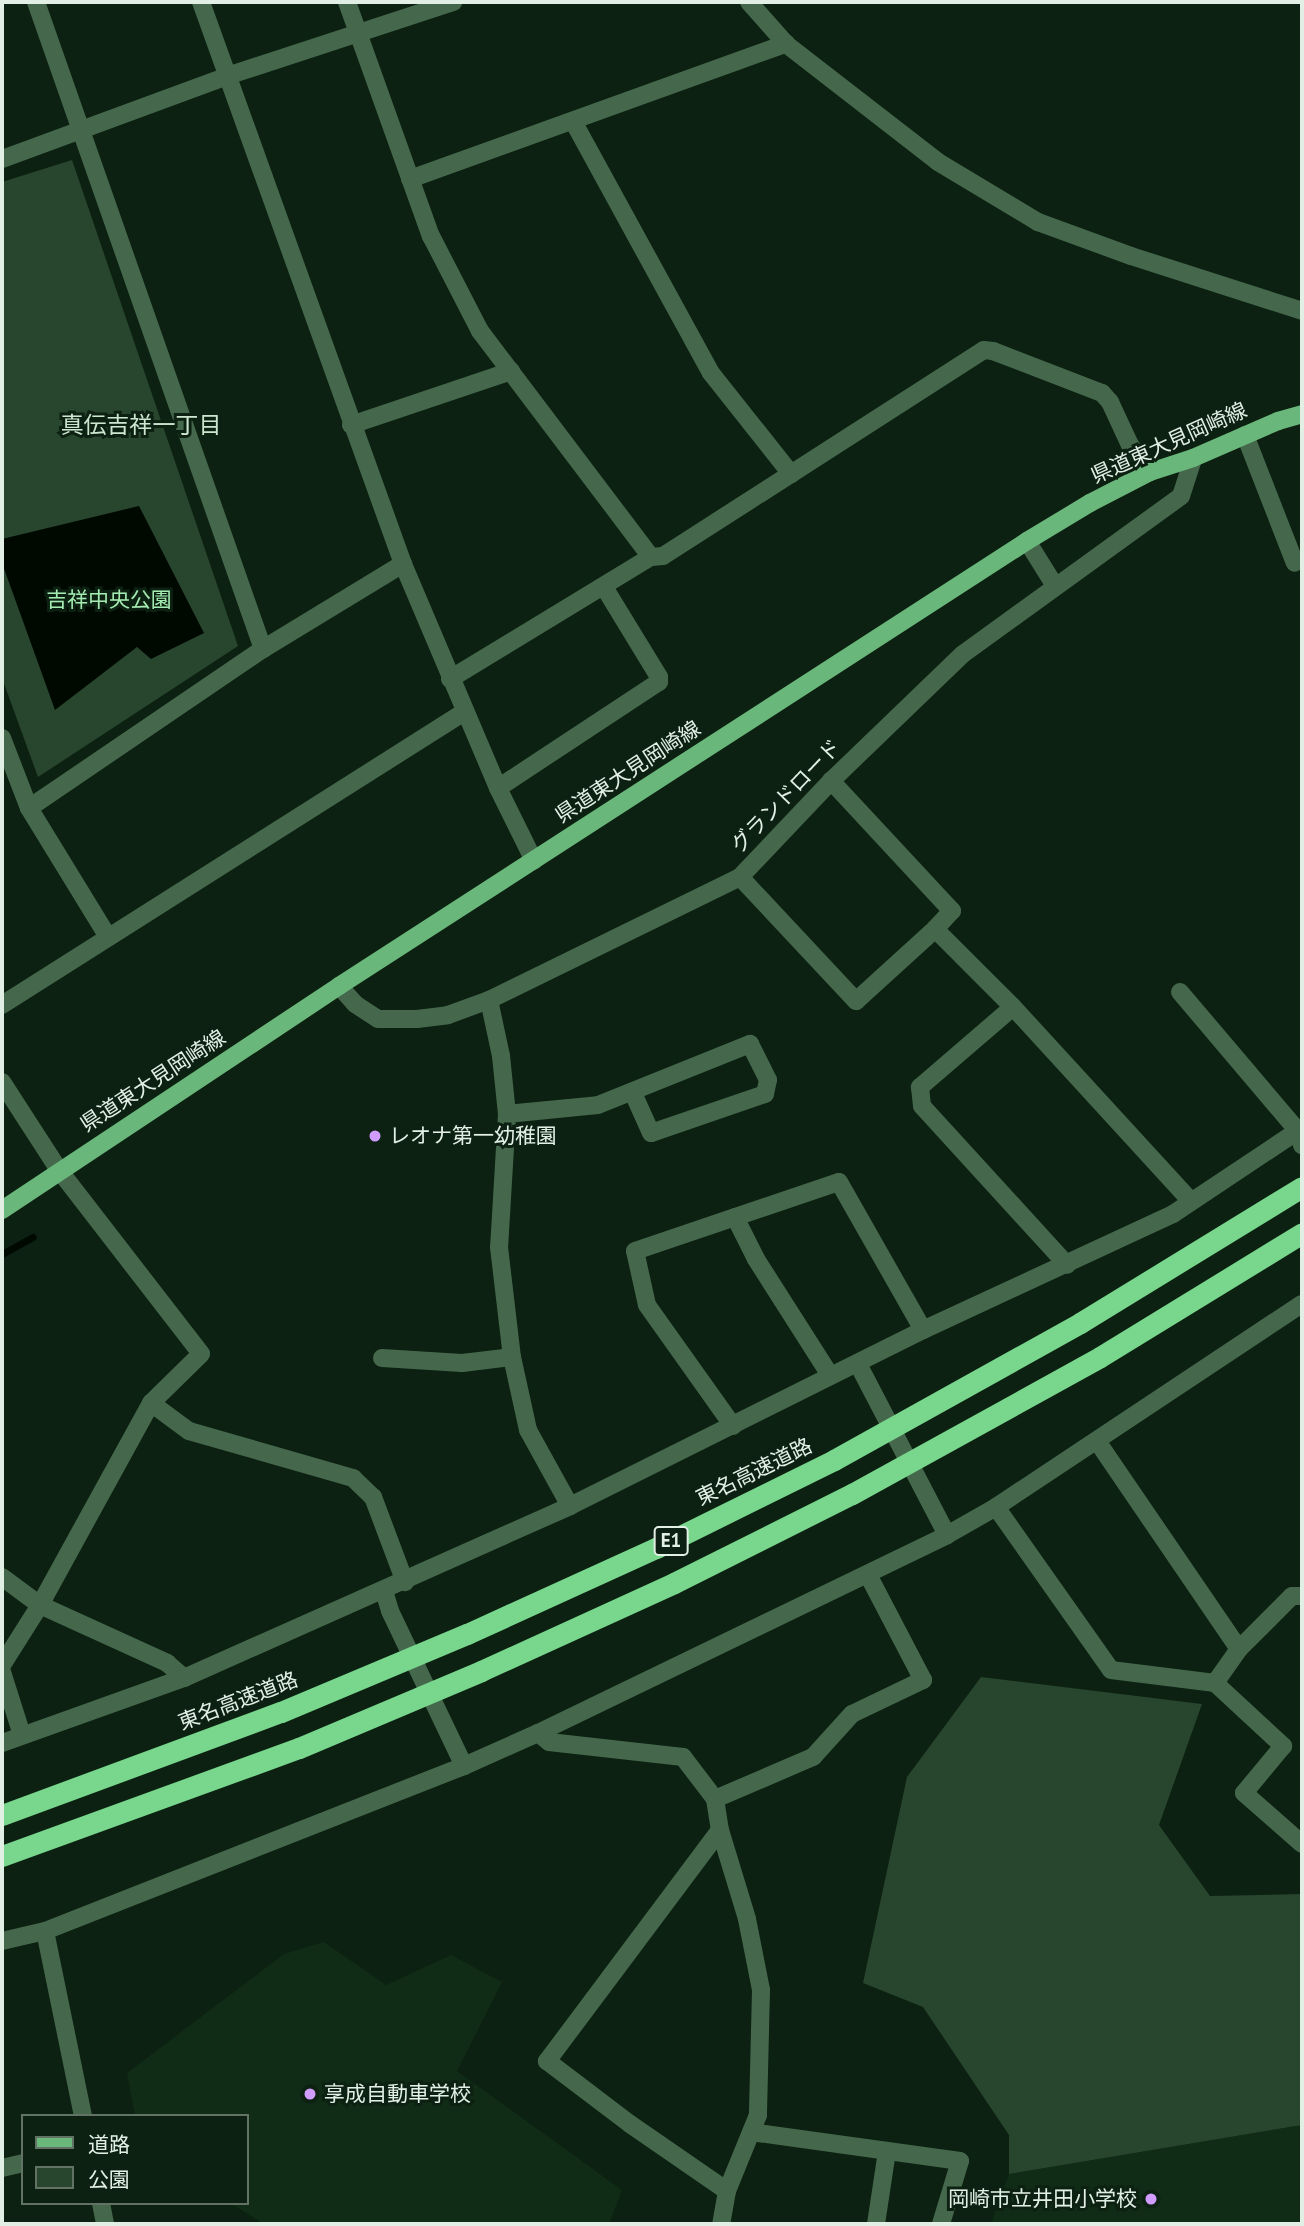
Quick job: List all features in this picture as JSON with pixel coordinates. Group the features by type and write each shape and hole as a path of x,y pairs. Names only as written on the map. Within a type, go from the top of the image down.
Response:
{"highway":[{"name":"東名高速道路","path":"2,1815 281,1712 467,1634 656,1548 834,1460 1068,1329 1302,1187"},
{"name":"E1","path":"2,1856 299,1748 481,1671 674,1583 852,1494 1100,1357 1302,1233"}],"main road":[{"name":"県道東大見岡崎線","path":"2,1210 340,986 1027,541 1090,503 1150,472 1193,458 1302,414"}],"street":[{"path":"36,2 263,649"},
{"path":"201,2 351,425 404,564 464,712 534,861"},
{"path":"347,2 431,236 480,331 652,557"},
{"path":"2,159 226,76 453,2"},
{"path":"749,2 786,44 938,162 1038,222 1130,257 1302,311"},
{"path":"410,179 786,44"},
{"path":"573,121 711,373 791,474"},
{"path":"450,679 652,557 663,556 984,350 993,351 1102,393 1110,402 1130,445 1150,472"},
{"path":"351,425 511,371"},
{"path":"1245,435 1296,562"},
{"name":"グランドロード","path":"340,986 355,1004 378,1019 417,1020 448,1015 489,1000 740,877 831,781 963,654 1181,496 1193,458"},
{"path":"1027,541 1055,586"},
{"path":"29,808 263,649 404,564"},
{"path":"498,788 659,682 659,677 604,587"},
{"path":"2,1005 464,712"},
{"path":"2,738 29,808 108,937"},
{"path":"740,877 856,1001 935,929 952,911 831,781"},
{"path":"935,929 1013,1007 1191,1201"},
{"path":"2,1743 184,1678 405,1582 570,1506 830,1375 1173,1214 1301,1135 1180,992"},
{"path":"489,1000 501,1056 507,1114 499,1247 512,1357 528,1430 570,1506"},
{"path":"1013,1007 920,1087 922,1106 1067,1265"},
{"path":"507,1114 598,1105 750,1044 768,1080 765,1094 651,1133 633,1093"},
{"path":"2,1084 59,1170 201,1354 151,1403 40,1605 2,1665"},
{"path":"733,1426 647,1305 635,1251 839,1182 923,1330"},
{"path":"735,1217 756,1259 830,1375"},
{"path":"2,1941 45,1931 464,1766 868,1574 996,1507 1302,1304"},
{"path":"382,1358 462,1363 512,1357"},
{"path":"858,1364 873,1387 947,1535"},
{"path":"151,1403 189,1431 353,1478 373,1497 405,1582"},
{"path":"1097,1441 1239,1649"},
{"path":"996,1507 1111,1670 1215,1683 1283,1746 1244,1793 1302,1844"},
{"path":"715,1799 813,1757 852,1714 923,1680 868,1574"},
{"path":"2,1577 40,1605 167,1663 184,1678"},
{"path":"384,1591 390,1611 447,1737 464,1766"},
{"path":"1215,1683 1239,1649 1293,1596 1302,1596"},
{"path":"2,1672 22,1735"},
{"path":"538,1733 549,1742 683,1757 715,1799 720,1830 747,1919 761,1990 758,2115 727,2191 721,2224"},
{"path":"720,1830 547,2061 629,2124 727,2191"},
{"path":"45,1931 83,2114"},
{"path":"751,2132 960,2161 941,2224"},
{"path":"876,2224 887,2151"},
{"path":"2,2168 21,2163"},
{"path":"101,2205 105,2224"}],"shaded area":[{"path":"139,506 204,633 151,659 137,647 55,710 2,563 2,539"},
{"name":"享成自動車学校","path":"324,1942 386,1985 451,1955 502,1982 457,2071 622,2190 609,2224 264,2224 233,2205 248,2205 248,2114 135,2114 127,2073 284,1954"},
{"name":"岡崎市立井田小学校","path":"1302,2125 1302,2224 991,2224 1009,2174"}],"green space":[{"name":"吉祥中央公園","path":"72,160 238,646 38,777 2,678 2,182"},
{"path":"981,1677 1202,1704 1159,1825 1210,1896 1302,1894 1302,2125 1009,2174 1009,2135 923,2007 863,1983 907,1777"}],"waterway":[{"path":"2,1254 33,1237"}],"place":[{"name":"レオナ第一幼稚園","path":"375,1136"},
{"name":"享成自動車学校","path":"310,2094"},
{"name":"岡崎市立井田小学校","path":"1151,2199"}],"district":[{"name":"真伝吉祥一丁目","path":"141,425"}]}
